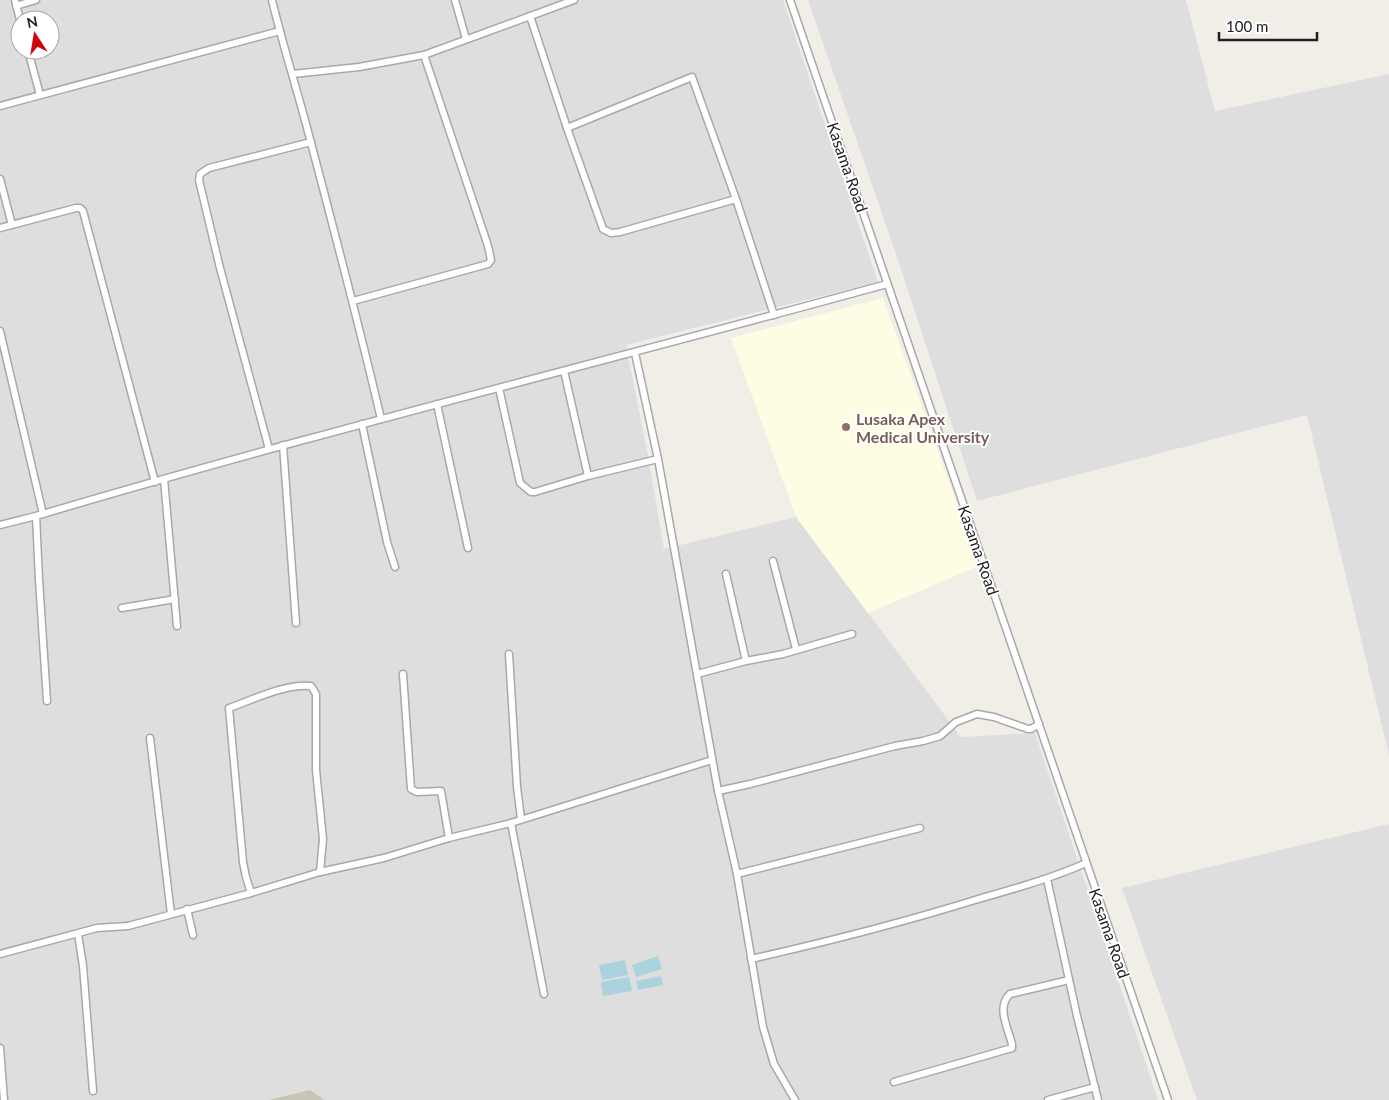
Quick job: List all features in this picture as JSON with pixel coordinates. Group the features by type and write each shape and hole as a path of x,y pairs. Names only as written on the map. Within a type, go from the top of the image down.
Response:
{"street":[{"path":"16,3 36,0"},
{"path":"272,0 353,301 381,418"},
{"path":"455,0 466,39"},
{"path":"293,74 359,67 424,56 574,0"},
{"name":"Kasama Road","path":"790,0 1168,1100"},
{"path":"530,16 603,229 611,233 620,232 736,199"},
{"path":"0,106 280,31"},
{"path":"353,301 488,264 491,260 488,246 424,56"},
{"path":"31,60 40,95"},
{"path":"567,128 692,77 736,199 774,315"},
{"path":"269,449 220,268 199,180 200,174 209,168 311,142"},
{"path":"0,179 12,225"},
{"path":"0,228 76,208 80,208 83,211 155,482"},
{"path":"0,525 381,418 635,353 888,284"},
{"path":"0,331 3,355 40,515 38,580 47,701"},
{"path":"635,353 658,459 718,791 737,874 763,1028 774,1064 795,1100"},
{"path":"564,371 588,476"},
{"path":"499,388 520,483 531,492 658,459"},
{"path":"437,404 468,548"},
{"path":"362,424 387,542 395,567"},
{"path":"283,445 296,623"},
{"path":"164,479 177,626"},
{"path":"773,561 796,649"},
{"path":"726,574 746,661"},
{"path":"122,608 175,599"},
{"path":"697,674 746,661 784,654 852,634"},
{"path":"509,654 517,787 521,819"},
{"path":"403,674 412,789 417,792 441,790 449,838"},
{"path":"251,893 243,862 229,708 304,685 311,686 316,694 316,770 323,839 320,872"},
{"path":"718,791 940,736 956,722 977,714 994,717 1028,729 1039,724"},
{"path":"150,738 171,914"},
{"path":"0,954 97,928 128,926 251,893 320,872 384,858 449,838 512,823 712,760"},
{"path":"512,823 544,994"},
{"path":"737,874 920,828"},
{"path":"751,959 892,924 1046,879 1086,863"},
{"path":"1046,879 1098,1100"},
{"path":"187,909 193,935"},
{"path":"78,934 83,966 93,1091"},
{"path":"894,1082 1012,1048 1002,1009 1005,998 1010,994 1069,980"},
{"path":"0,1048 4,1100"},
{"path":"1048,1100 1095,1087"}],"shaded area":[{"path":"0,0 783,0 878,282 626,345 664,549 796,517 961,737 1035,733 1158,1100 0,1100"},
{"path":"808,0 1186,0 1215,111 1389,74 1389,755 1307,415 977,501 897,257"},
{"name":"Lusaka Apex Medical University","path":"883,298 979,566 868,613 796,517 731,338"},
{"path":"1389,824 1389,1100 1197,1100 1122,888"},
{"path":"310,1090 324,1100 269,1100"}],"water":[{"path":"658,956 662,969 636,977 632,965"},
{"path":"625,960 628,975 602,980 599,965"},
{"path":"661,976 663,985 638,990 636,981"},
{"path":"629,977 632,991 603,996 601,982"}],"place":[{"name":"Lusaka Apex Medical University","path":"846,427"}]}
